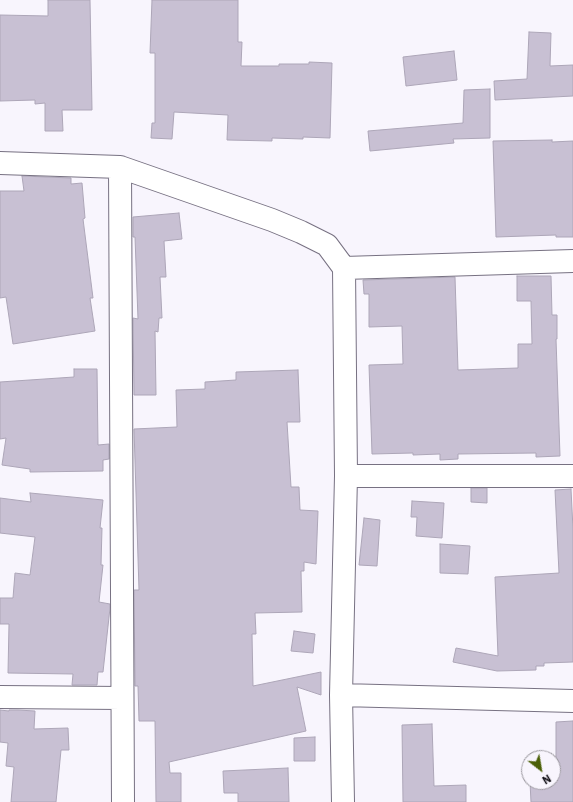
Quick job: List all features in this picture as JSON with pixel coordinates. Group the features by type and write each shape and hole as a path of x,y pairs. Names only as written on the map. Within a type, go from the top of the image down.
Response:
{"street":[{"path":"0,163 120,167 272,220 301,232 327,245 344,268 346,476 341,695 343,802"},
{"path":"120,167 121,698 123,802"},
{"path":"344,268 573,261"},
{"path":"346,476 573,476"},
{"path":"341,695 573,701"},
{"path":"0,697 121,698"}],"building":[{"path":"48,0 90,0 92,110 62,110 63,131 45,131 45,103 35,104 35,100 0,101 0,15 48,16"},
{"path":"152,0 238,0 238,42 242,42 241,66 279,66 279,64 309,64 309,62 332,63 330,138 272,138 272,141 227,140 228,115 174,112 172,139 151,138 152,123 155,123 155,53 150,53"},
{"path":"529,32 551,33 550,66 573,65 573,96 495,100 494,81 527,79"},
{"path":"454,51 457,80 406,86 403,57"},
{"path":"490,89 490,138 453,139 454,143 370,151 368,131 463,123 464,90"},
{"path":"552,140 552,142 573,141 573,237 556,237 556,235 496,237 493,141"},
{"path":"22,176 71,178 71,184 82,183 85,218 83,219 93,298 90,298 95,331 13,344 6,297 0,298 0,191 24,191"},
{"path":"179,213 182,239 164,241 166,277 160,277 162,318 159,318 158,332 155,331 156,395 134,395 133,318 138,319 133,217"},
{"path":"517,276 551,276 552,315 557,315 556,339 560,456 536,457 536,453 458,454 458,459 440,460 440,454 372,454 369,365 403,364 402,326 369,327 369,294 364,294 363,280 455,277 458,370 518,368 518,344 532,344 531,301 517,301"},
{"path":"74,369 97,369 98,445 109,444 109,459 103,460 103,471 30,472 30,469 2,465 6,438 0,439 0,382 74,377"},
{"path":"298,370 300,422 287,422 291,487 299,487 300,510 318,511 316,564 304,562 304,571 301,571 302,612 255,613 256,634 252,634 253,686 321,672 321,695 297,687 306,731 169,762 170,773 181,773 181,802 156,802 155,721 139,721 138,686 135,686 134,590 139,590 134,429 177,427 176,390 205,389 205,382 236,380 236,372"},
{"path":"471,488 487,488 487,503 471,502"},
{"path":"571,489 573,529 573,662 544,663 544,666 536,666 536,670 497,671 453,662 456,648 498,656 495,577 559,573 555,490"},
{"path":"30,493 103,500 100,528 102,528 101,565 103,565 99,602 110,604 110,608 103,672 98,672 97,685 72,685 73,674 8,673 9,624 0,624 0,598 13,598 15,573 30,575 35,537 0,533 0,498 31,502"},
{"path":"412,501 444,503 442,538 416,536 417,517 411,517"},
{"path":"364,518 380,520 377,566 359,565"},
{"path":"440,544 470,546 468,574 440,573"},
{"path":"294,631 315,634 313,653 291,651"},
{"path":"0,710 35,711 34,729 68,728 69,750 61,750 56,802 11,802 14,767 6,766 8,743 0,742"},
{"path":"573,721 573,802 531,802 530,790 561,790 561,750 556,750 556,722"},
{"path":"432,724 434,786 466,785 466,802 403,802 402,725"},
{"path":"315,737 315,761 294,761 294,738"},
{"path":"288,768 289,802 238,802 238,793 224,793 223,771"}]}
